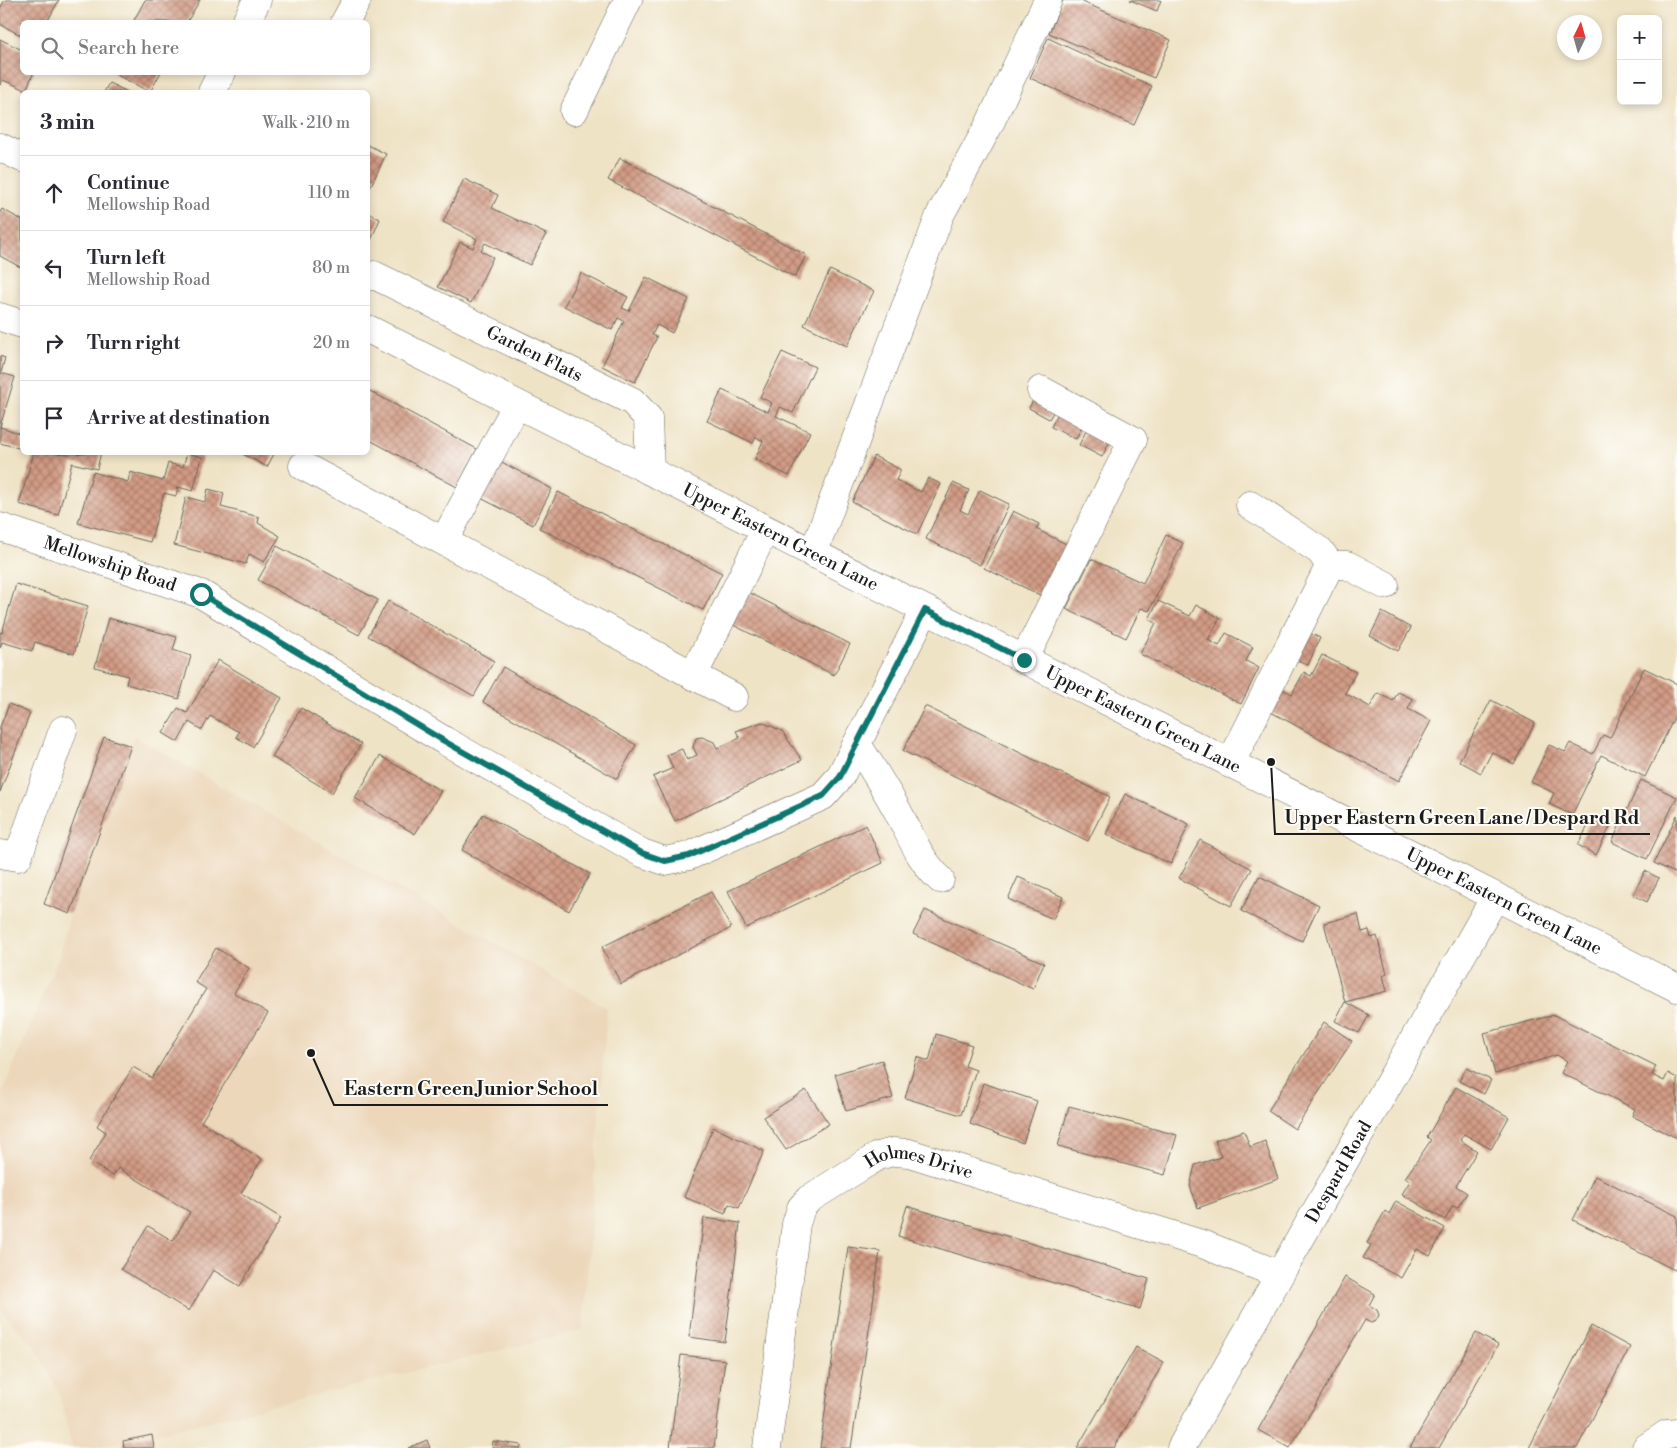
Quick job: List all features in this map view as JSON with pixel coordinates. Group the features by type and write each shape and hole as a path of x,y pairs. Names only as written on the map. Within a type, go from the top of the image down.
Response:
{"street":[{"path":"247,20 257,0"},
{"path":"345,20 357,0"},
{"path":"574,111 628,0"},
{"path":"813,554 940,215 989,125 1048,0"},
{"path":"213,90 220,75"},
{"path":"0,147 20,157"},
{"name":"Garden Flats","path":"370,276 374,275 632,401 648,418 650,471"},
{"path":"0,317 20,323"},
{"name":"Upper Eastern Green Lane","path":"370,330 1677,988"},
{"path":"1024,660 1133,440 1041,390"},
{"path":"444,541 517,404"},
{"path":"304,466 734,697"},
{"path":"1250,505 1320,551 1330,565"},
{"name":"Mellowship Road","path":"0,527 201,594 444,741 642,853 665,861 689,856 823,796 840,777 925,610"},
{"path":"693,676 764,530"},
{"path":"1330,565 1346,564 1385,585"},
{"path":"1230,764 1330,565"},
{"path":"0,854 18,857 63,730"},
{"path":"857,744 897,810 917,848 932,872 940,879"},
{"name":"Despard Road","path":"1181,1448 1278,1274 1495,897"},
{"name":"Holmes Drive","path":"767,1448 796,1224 802,1208 809,1199 878,1156 893,1152 909,1153 1205,1245 1278,1274"},
{"path":"1646,1448 1667,1434 1677,1433"}],"shaded area":[{"path":"134,736 607,1008 583,1330 152,1435 89,1448 72,1448 60,1396 36,1347 0,1310 0,1097 60,954 70,914"}],"building":[{"path":"5,0 59,0 48,20 20,20 20,35 0,24 0,8"},
{"path":"145,0 200,0 188,20 134,20"},
{"path":"1063,0 1078,0 1171,40 1154,78 1049,33"},
{"path":"1130,0 1161,0 1157,11"},
{"path":"1048,38 1152,86 1134,125 1030,78"},
{"path":"0,39 20,49 20,75 33,75 26,90 3,80 0,85"},
{"path":"117,75 159,75 151,90 146,90"},
{"path":"109,83 124,90 105,90"},
{"path":"370,146 386,154 370,188"},
{"path":"620,158 806,255 795,277 608,180"},
{"path":"464,179 498,195 492,208 546,234 530,265 485,243 481,251 493,257 471,303 438,287 460,242 473,248 477,239 443,222"},
{"path":"2,209 20,219 20,267 0,256 0,212"},
{"path":"370,214 380,219 370,242"},
{"path":"830,270 874,291 847,346 804,325"},
{"path":"581,273 628,297 622,308 629,311 646,277 689,299 672,333 657,325 652,335 657,337 635,382 602,366 624,321 618,318 612,330 564,306"},
{"path":"782,352 815,367 793,413 780,407 776,416 810,432 789,476 755,459 763,441 756,437 753,443 707,421 722,390 768,412 772,403 760,397"},
{"path":"0,356 5,358 1,373 15,377 0,427"},
{"path":"370,391 477,449 457,487 370,440"},
{"path":"1036,395 1057,406 1049,419 1029,408"},
{"path":"1061,408 1085,420 1076,439 1051,427"},
{"path":"1090,423 1113,435 1102,457 1079,445"},
{"path":"0,427 20,433 20,448 0,443"},
{"path":"33,455 100,455 97,469 72,463 58,515 19,504"},
{"path":"186,455 202,457 193,491 178,487 176,496 164,493 150,542 78,523 93,472 128,482 130,472 163,481 168,463 183,467"},
{"path":"245,455 273,455 267,467"},
{"path":"874,456 901,470 896,480 921,492 928,478 941,484 917,534 852,502"},
{"path":"496,459 552,489 533,525 477,496"},
{"path":"953,483 969,490 960,510 968,514 980,490 1009,504 980,565 926,539"},
{"path":"208,489 224,493 221,507 259,517 258,523 280,536 264,562 249,554 246,564 174,545 186,497 205,502"},
{"path":"558,492 722,573 703,610 539,528"},
{"path":"1013,511 1039,524 1036,529 1072,547 1046,598 984,568"},
{"path":"1166,535 1183,543 1149,611 1141,608 1126,638 1066,609 1091,559 1143,583"},
{"path":"277,546 378,600 359,635 258,580"},
{"path":"16,584 88,606 74,654 35,642 32,651 2,642 0,648 0,632 2,633"},
{"path":"740,588 850,644 834,675 725,621"},
{"path":"388,601 494,661 474,696 368,636"},
{"path":"1158,601 1190,616 1196,605 1220,618 1208,640 1219,646 1226,633 1253,647 1246,661 1259,668 1241,704 1140,654 1156,623 1149,619"},
{"path":"1382,612 1411,628 1398,651 1370,636"},
{"path":"108,618 177,637 173,650 191,656 179,699 126,684 128,676 95,667"},
{"path":"1306,631 1320,638 1308,665 1293,658"},
{"path":"1322,655 1356,672 1345,693 1370,707 1378,693 1393,701 1398,692 1413,699 1408,709 1431,721 1399,781 1267,710 1279,687 1292,694 1304,672 1311,676"},
{"path":"218,660 282,698 253,747 236,737 239,732 210,716 202,730 189,722 178,742 163,733 178,708 187,713"},
{"path":"503,667 636,745 617,779 483,702"},
{"path":"1644,668 1677,684 1677,712 1645,777 1601,755 1572,815 1549,804 1554,793 1531,782 1549,745 1565,752 1570,743 1593,754 1603,735 1610,738"},
{"path":"1491,700 1535,723 1514,764 1492,752 1481,773 1459,761"},
{"path":"9,704 30,713 0,792 0,727"},
{"path":"925,706 1110,797 1088,841 903,751"},
{"path":"301,708 361,744 332,793 272,757"},
{"path":"762,722 782,731 802,760 675,821 653,777 673,768 667,755 682,749 687,760 697,755 693,747 696,738 702,737 714,742 717,748 740,738 736,731"},
{"path":"104,737 131,746 70,914 44,904"},
{"path":"380,756 441,791 415,834 355,798"},
{"path":"1641,780 1677,797 1647,859 1612,842"},
{"path":"1125,794 1189,824 1171,864 1106,834"},
{"path":"483,814 590,874 569,911 462,850"},
{"path":"1677,815 1677,874 1654,863"},
{"path":"1593,816 1611,825 1596,855 1578,845"},
{"path":"866,825 883,863 746,928 728,891"},
{"path":"1200,840 1252,869 1231,906 1179,878"},
{"path":"1645,871 1659,878 1647,902 1633,895"},
{"path":"1259,876 1319,905 1302,941 1241,911"},
{"path":"1018,877 1063,897 1053,919 1008,899"},
{"path":"711,892 731,928 621,984 602,947"},
{"path":"925,910 1044,963 1033,989 913,934"},
{"path":"1358,914 1362,932 1369,930 1371,938 1377,936 1387,974 1383,976 1387,991 1345,1002 1324,923"},
{"path":"216,948 249,968 234,993 268,1013 201,1122 262,1159 241,1193 281,1218 240,1286 213,1270 189,1311 121,1269 148,1226 173,1241 190,1212 118,1168 113,1176 89,1161 106,1132 97,1126 133,1067 152,1078 206,989 195,982"},
{"path":"1345,1002 1369,1015 1359,1033 1335,1021"},
{"path":"1554,1015 1656,1066 1652,1075 1664,1081 1668,1073 1677,1078 1677,1138 1632,1116 1635,1109 1561,1073 1567,1061 1557,1055 1495,1074 1484,1033"},
{"path":"1324,1022 1352,1041 1295,1129 1268,1111"},
{"path":"936,1034 972,1045 965,1066 976,1070 961,1115 905,1098 917,1057 929,1061"},
{"path":"882,1060 893,1098 846,1111 835,1074"},
{"path":"1466,1068 1491,1080 1484,1094 1459,1081"},
{"path":"983,1083 1037,1101 1023,1143 970,1124"},
{"path":"1456,1087 1509,1117 1491,1149 1464,1134 1460,1140 1477,1151 1456,1186 1467,1193 1457,1208 1453,1206 1445,1220 1402,1194 1410,1181 1405,1178 1431,1140 1427,1137"},
{"path":"806,1090 829,1124 786,1150 763,1117"},
{"path":"1069,1106 1177,1135 1165,1175 1058,1146"},
{"path":"713,1127 764,1151 739,1208 729,1204 725,1214 684,1197"},
{"path":"1244,1131 1250,1147 1265,1141 1278,1179 1198,1208 1190,1186 1195,1165 1221,1157 1215,1140"},
{"path":"1595,1176 1677,1216 1677,1271 1573,1220"},
{"path":"1396,1201 1445,1228 1430,1256 1417,1249 1401,1278 1363,1258 1371,1245 1367,1243 1385,1211 1389,1214"},
{"path":"907,1206 1149,1279 1140,1309 898,1236"},
{"path":"704,1218 740,1223 725,1342 689,1337"},
{"path":"848,1247 880,1251 872,1310 851,1448 820,1448"},
{"path":"1345,1277 1375,1294 1369,1305 1377,1310 1379,1315 1376,1321 1371,1323 1365,1320 1290,1448 1258,1430"},
{"path":"1591,1326 1630,1347 1577,1448 1529,1448"},
{"path":"1476,1333 1498,1345 1439,1448 1410,1448"},
{"path":"1136,1347 1164,1362 1114,1448 1077,1448"},
{"path":"681,1355 725,1360 714,1448 670,1448"},
{"path":"152,1435 154,1448 124,1448 123,1441"},
{"path":"427,1440 430,1448 408,1448"},
{"path":"493,1441 521,1445 521,1448 492,1448"}],"place":[{"name":"Upper Eastern Green Lane / Despard Rd","path":"1271,762"},
{"name":"Eastern Green Junior School","path":"311,1053"}],"route":[{"path":"201,594 444,741 642,853 665,861 689,856 823,796 840,777 925,610 1024,660"}]}
